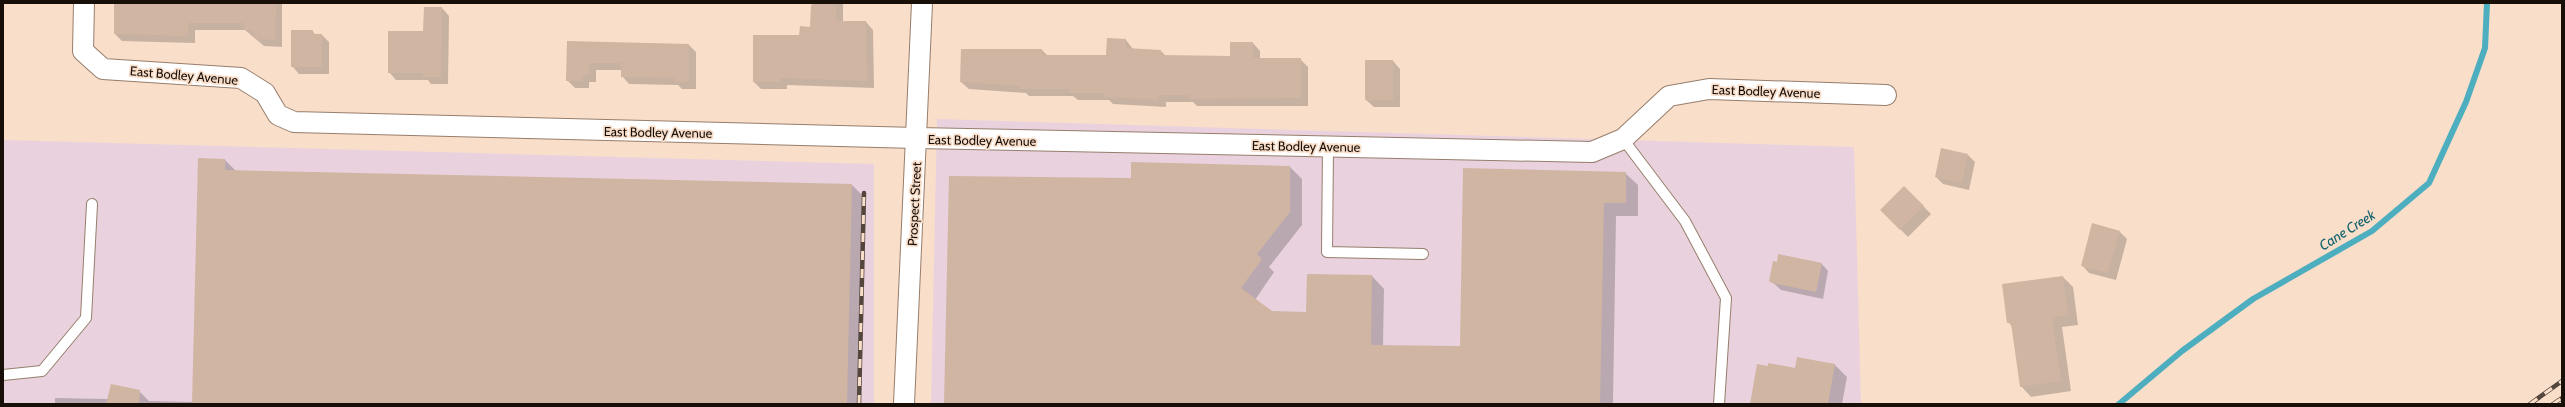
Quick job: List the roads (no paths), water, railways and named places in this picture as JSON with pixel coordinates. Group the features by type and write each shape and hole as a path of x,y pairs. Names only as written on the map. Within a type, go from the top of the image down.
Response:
{"street":[{"name":"East Bodley Avenue","path":"84,3 83,51 103,69 241,78 265,93 278,115 294,122 917,138 1592,152 1623,139 1669,96 1709,89 1886,95"},
{"name":"Prospect Street","path":"904,404 922,3"}],"lane":[{"path":"1623,139 1686,221 1726,298 1719,404"},
{"path":"1328,147 1327,252 1423,254"},
{"path":"3,375 42,371 86,318 92,204"}],"waterway":[{"name":"Cane Creek","path":"2119,404 2182,351 2253,299 2372,231 2429,183 2466,102 2485,48 2487,3"}],"railway":[{"path":"859,404 864,193"},
{"path":"2530,404 2562,381"},
{"path":"2553,404 2562,398"}]}
